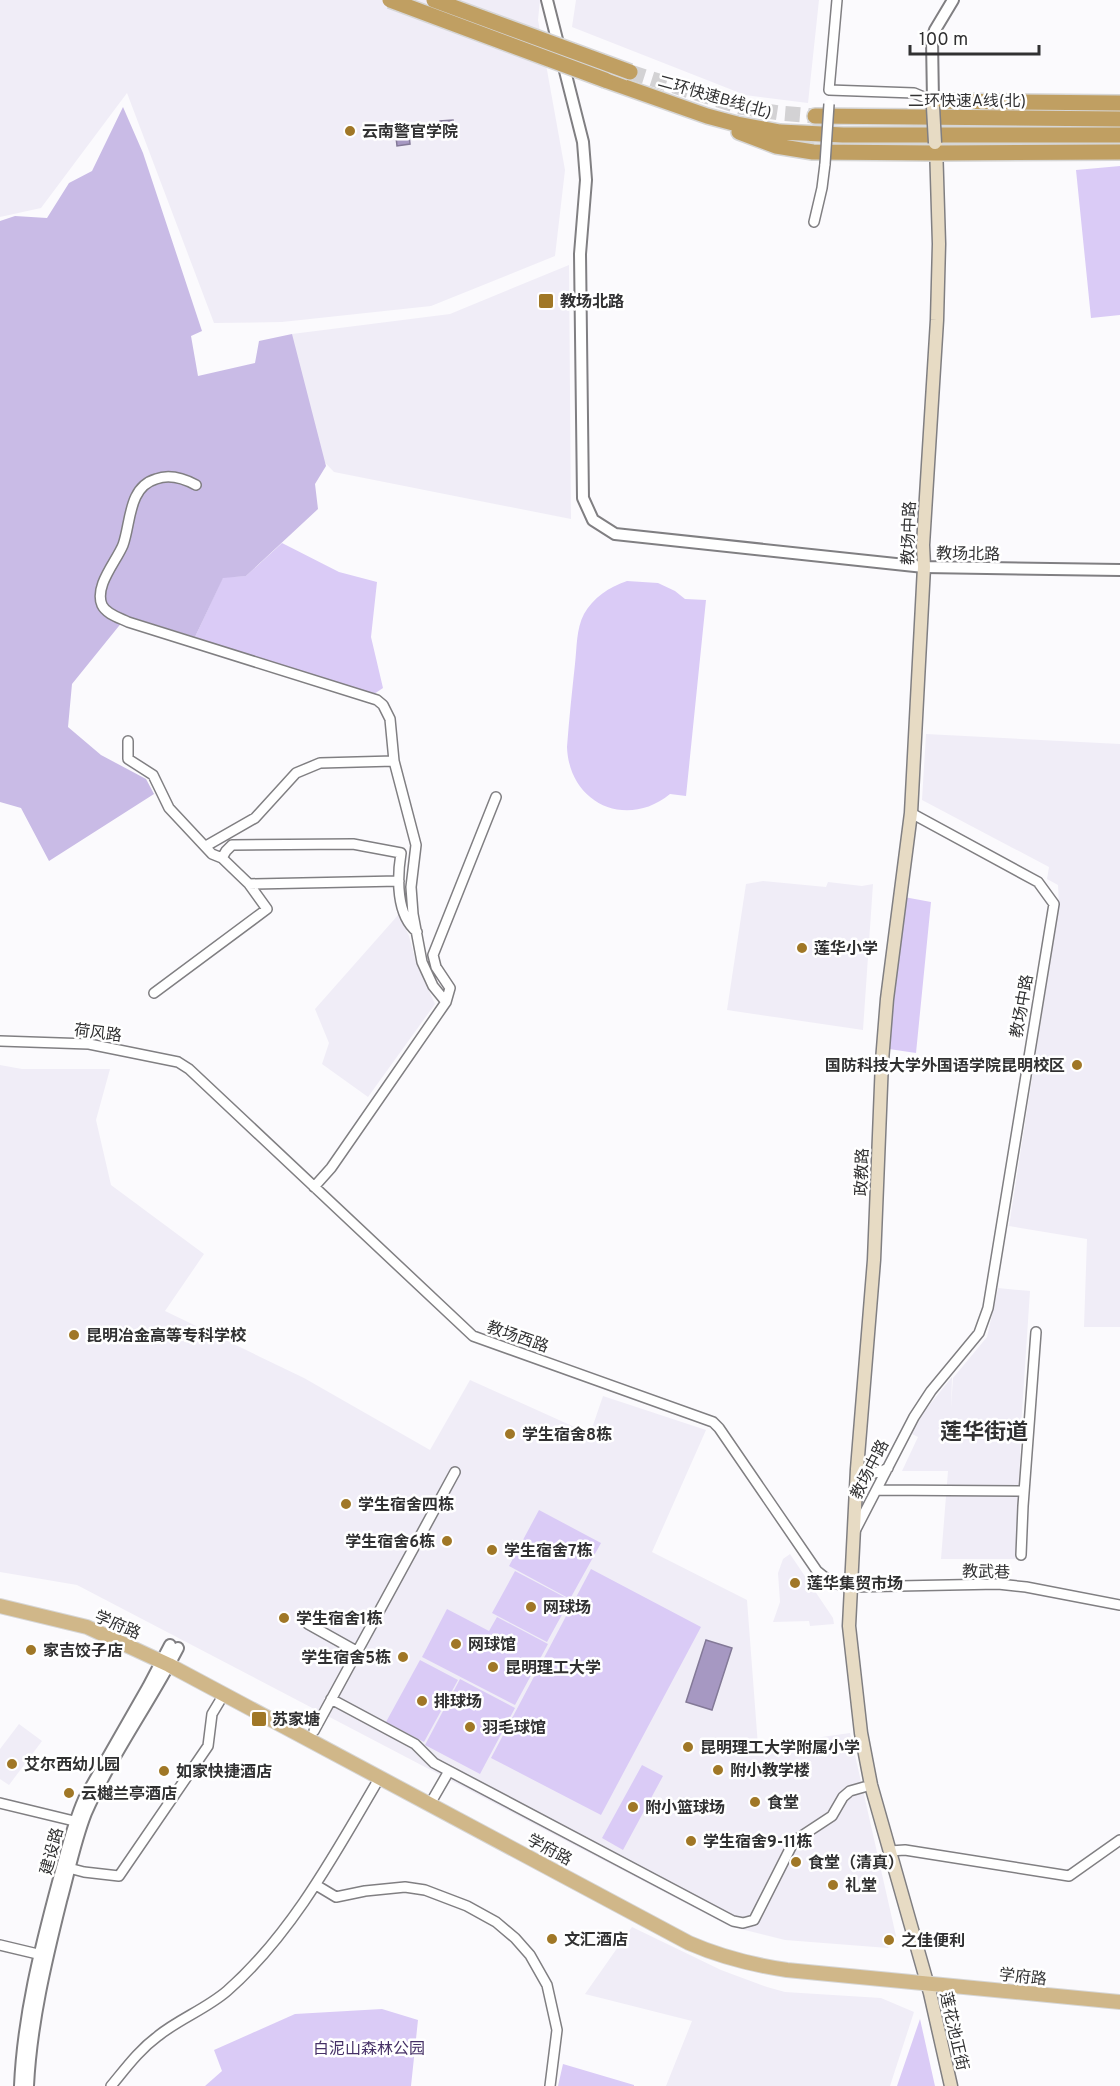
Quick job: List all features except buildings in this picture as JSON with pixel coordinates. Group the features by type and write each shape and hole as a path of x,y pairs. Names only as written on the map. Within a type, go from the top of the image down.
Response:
{"highway":[{"name":"二环快速B线(北)","path":"390,0 605,80 737,124 798,134 1120,135"},
{"path":"434,0 630,72"},
{"path":"933,104 1120,103"},
{"path":"676,105 760,141 798,150 936,148 1120,152"},
{"name":"二环快速A线(北)","path":"814,116 1120,119"}],"main road":[{"name":"教场中路","path":"911,813 924,567 922,545 937,320 939,244 933,104"},
{"name":"政教路","path":"853,1534 874,1260 886,1009 911,813"},
{"name":"教场中路","path":"853,1534 849,1626 861,1733 871,1785 926,1983"},
{"name":"学府路","path":"0,1606 87,1627 165,1663 689,1943 710,1952 753,1965 787,1970 1120,2002"},
{"name":"莲花池正街","path":"926,1983 951,2086"}],"street":[{"name":"教场北路","path":"547,0 583,142 586,180 580,254 583,498 593,520 615,534 924,567 1120,570"},
{"path":"814,222 825,164 837,0"},
{"path":"933,104 932,40 952,0"},
{"path":"829,90 914,93 933,104"},
{"path":"196,484 173,477 160,477 140,487 123,546 100,594 102,606 112,615 128,622 377,700 383,705 390,718 394,761 417,845 411,886 413,914 422,962 433,986 446,1002"},
{"path":"128,741 128,759 153,775 170,808 212,854 222,858 249,884 267,909 154,993"},
{"path":"206,846 255,818 296,773 320,763 394,761"},
{"path":"314,1187 331,1168 446,1002 450,988 436,967 433,955 496,797"},
{"name":"教场中路","path":"853,1534 914,1417 931,1391 979,1333 984,1323 1054,904 1038,882 911,813"},
{"path":"222,858 232,845 353,844 401,853 400,896 410,926 417,932"},
{"path":"249,884 399,881"},
{"name":"荷风路","path":"0,1041 89,1044 178,1062 189,1069"},
{"name":"教场西路","path":"189,1069 473,1336 713,1422 817,1570 832,1583 850,1587"},
{"path":"1021,1555 1036,1332"},
{"path":"858,1466 872,1474 889,1468"},
{"path":"314,1731 455,1472"},
{"path":"877,1490 1024,1491"},
{"name":"教武巷","path":"850,1587 998,1584 1120,1605"},
{"path":"308,1624 358,1652"},
{"name":"建设路","path":"66,1868 92,1801 174,1647"},
{"name":"建设路","path":"20,2086 24,2040 66,1868 74,1821 88,1790 165,1663"},
{"path":"66,1868 119,1876 208,1746 212,1714 224,1694"},
{"path":"331,1699 415,1744 434,1763 448,1771 733,1921 743,1923 754,1920 794,1841 832,1816 843,1797 850,1791 864,1787"},
{"path":"430,1804 448,1771"},
{"path":"111,2086 138,2053 158,2035 225,1993 251,1967 298,1912 380,1777"},
{"path":"0,1803 74,1821"},
{"path":"890,1851 904,1850 1069,1876 1120,1840"},
{"path":"316,1885 336,1898 364,1891 405,1887 425,1890 467,1906 496,1922 515,1938 530,1955 547,1985 557,2030 550,2086"},
{"path":"759,1911 769,1916"},
{"path":"0,1945 45,1955"},
{"name":"建设路","path":"28,2086 45,1955"}],"shaded area":[{"name":"云南警官学院","path":"0,0 540,0 538,20 565,170 555,256 431,306 282,322 214,323 127,93 41,208 0,217"},
{"path":"576,0 819,0 808,103 745,95 572,27"},
{"path":"123,107 143,153 202,331 191,336 198,376 255,363 259,341 292,334 326,466 315,484 318,509 246,576 223,578 195,637 127,616 72,684 68,727 101,755 146,779 154,794 49,861 21,808 0,802 0,221 15,216 47,218 69,183 92,171"},
{"path":"453,120 455,138 442,139 440,121"},
{"path":"408,126 410,144 397,146 395,128"},
{"path":"569,265 571,519 334,472 288,424 292,334 450,314"},
{"name":"国防科技大学外国语学院昆明校区","path":"926,734 1120,744 1120,1327 1084,1327 1087,1239 1009,1226 1059,905 1058,885 1047,879 1049,867 922,800"},
{"name":"莲华小学","path":"763,881 826,887 828,882 862,886 873,884 863,1030 727,1010 746,884"},
{"path":"399,914 409,936 416,962 435,1004 368,1097 322,1064 329,1043 315,1009"},
{"name":"昆明理工大学","path":"0,1065 22,1069 110,1069 96,1120 111,1185 204,1254 165,1311 304,1378 430,1450 470,1380 590,1434 603,1396 706,1430 652,1552 747,1600 758,1746 850,1733 896,1936 888,1948 785,1940 729,1926 77,1585 0,1572"},
{"path":"998,1288 1030,1291 1021,1426 1017,1559 941,1559 948,1471 902,1471 918,1437 912,1434 923,1413 952,1377 951,1408 953,1378 987,1337"},
{"name":"莲华集贸市场","path":"790,1554 833,1618 834,1624 810,1626 809,1621 773,1622 780,1602 778,1573 783,1559"},
{"path":"706,1640 732,1648 712,1710 686,1702"},
{"name":"艾尔西幼儿园","path":"19,1724 42,1741 9,1785 0,1779 0,1749"},
{"path":"632,1927 721,1970 767,1987 785,1992 881,1998 914,2012 890,2086 666,2086 692,2021 585,1994"}],"green space":[{"path":"1120,166 1120,315 1091,318 1076,170"},
{"path":"282,543 339,572 377,582 371,637 383,688 374,694 329,682 195,637 223,577 246,576"},
{"path":"627,581 658,583 685,599 706,600 686,796 670,794 653,805 636,810 619,810 603,805 589,796 578,783 570,767 567,747 577,639 581,620 597,598 614,586"},
{"path":"904,897 931,902 916,1053 889,1049 889,1016"},
{"path":"539,1510 601,1543 570,1599 509,1566"},
{"path":"591,1569 701,1627 601,1815 491,1758"},
{"name":"网球场","path":"515,1571 570,1600 547,1642 492,1613"},
{"path":"447,1609 489,1631 497,1617 548,1644 515,1705 422,1657"},
{"name":"排球场","path":"420,1660 458,1680 424,1742 386,1722"},
{"name":"羽毛球馆","path":"460,1679 515,1708 480,1774 425,1745"},
{"name":"附小篮球场","path":"642,1765 663,1776 623,1850 602,1838"},
{"name":"白泥山森林公园","path":"382,2009 418,2020 411,2086 205,2086 222,2071 214,2050 295,2014"},
{"path":"920,2019 935,2086 897,2086"},
{"path":"563,2064 634,2085 634,2086 558,2086"}],"tunnel":[{"path":"630,72 740,107 815,116"}],"place":[{"name":"云南警官学院","path":"350,131"},
{"name":"教场北路","path":"546,301"},
{"name":"莲华小学","path":"802,948"},
{"name":"国防科技大学外国语学院昆明校区","path":"1077,1065"},
{"name":"昆明冶金高等专科学校","path":"74,1335"},
{"name":"学生宿舍8栋","path":"510,1434"},
{"name":"学生宿舍四栋","path":"346,1504"},
{"name":"学生宿舍6栋","path":"447,1541"},
{"name":"学生宿舍7栋","path":"492,1550"},
{"name":"莲华集贸市场","path":"795,1583"},
{"name":"网球场","path":"531,1607"},
{"name":"学生宿舍1栋","path":"284,1618"},
{"name":"网球馆","path":"456,1644"},
{"name":"家吉饺子店","path":"31,1650"},
{"name":"学生宿舍5栋","path":"403,1657"},
{"name":"昆明理工大学","path":"493,1667"},
{"name":"排球场","path":"422,1701"},
{"name":"苏家塘","path":"259,1719"},
{"name":"羽毛球馆","path":"470,1727"},
{"name":"昆明理工大学附属小学","path":"688,1747"},
{"name":"艾尔西幼儿园","path":"12,1764"},
{"name":"附小教学楼","path":"718,1770"},
{"name":"如家快捷酒店","path":"164,1771"},
{"name":"云樾兰亭酒店","path":"69,1793"},
{"name":"食堂","path":"755,1802"},
{"name":"附小篮球场","path":"633,1807"},
{"name":"学生宿舍9-11栋","path":"691,1841"},
{"name":"食堂（清真）","path":"796,1862"},
{"name":"礼堂","path":"833,1885"},
{"name":"文汇酒店","path":"552,1939"},
{"name":"之佳便利","path":"889,1940"}],"district":[{"name":"莲华街道","path":"984,1431"}]}
